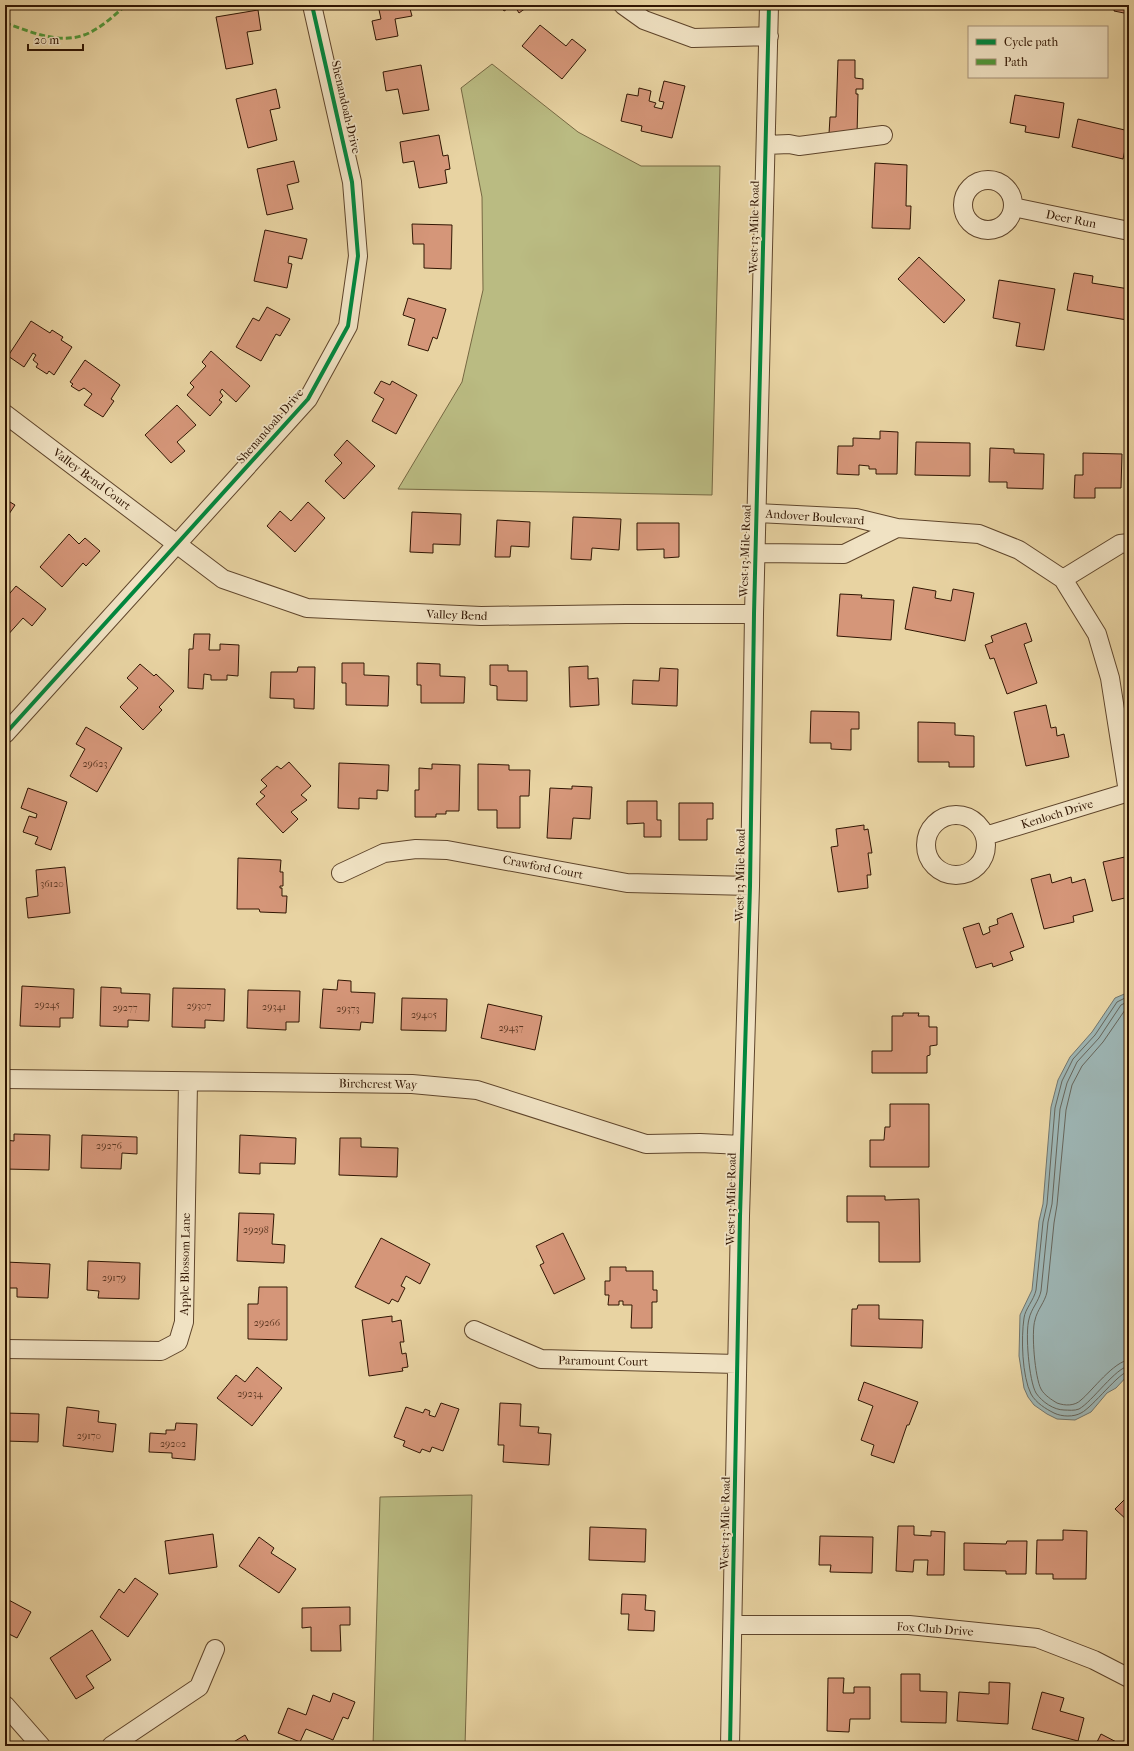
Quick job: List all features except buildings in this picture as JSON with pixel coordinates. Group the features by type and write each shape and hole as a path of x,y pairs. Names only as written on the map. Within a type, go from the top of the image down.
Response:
{"street":[{"name":"Shenandoah Drive","path":"5,734 308,400 348,326 358,256 352,182 312,5"},
{"path":"623,5 644,20 692,38 769,36"},
{"name":"West 13 Mile Road","path":"730,1746 742,1145 750,886 756,513 770,5"},
{"path":"766,145 789,144 799,146 883,135"},
{"name":"Deer Run","path":"1013,207 1129,231"},
{"name":"Valley Bend Court","path":"5,414 178,544"},
{"name":"Andover Boulevard","path":"756,513 856,518 897,528 979,534 1019,550 1063,579 1097,634 1110,678 1129,792"},
{"name":"Andover Boulevard","path":"756,553 844,554 897,528"},
{"path":"1063,579 1120,544 1129,543"},
{"name":"Valley Bend","path":"178,544 223,579 307,608 481,616 754,614"},
{"name":"Kenloch Drive","path":"985,836 1129,792"},
{"name":"Crawford Court","path":"341,873 384,853 416,849 447,850 628,884 750,886"},
{"name":"Birchcrest Way","path":"5,1079 412,1084 477,1090 646,1144 742,1145"},
{"name":"Apple Blossom Lane","path":"5,1349 161,1351 178,1342 184,1322 188,1082"},
{"name":"Paramount Court","path":"474,1330 541,1360 737,1364"},
{"name":"Fox Club Drive","path":"733,1625 909,1625 1036,1638 1094,1660 1129,1678"},
{"path":"111,1746 199,1686 215,1649"},
{"path":"5,1705 41,1746"}],"green space":[{"path":"492,64 578,132 641,166 720,166 712,495 398,489 462,382 483,290 482,197 461,88"},
{"path":"472,1495 465,1746 373,1746 380,1497"}],"water":[{"path":"1129,992 1129,1374 1116,1388 1107,1393 1091,1412 1075,1420 1057,1419 1034,1405 1028,1397 1024,1388 1019,1356 1020,1315 1032,1290 1039,1221 1043,1204 1051,1107 1058,1080 1070,1057 1092,1032 1115,998"}],"marked path":[{"path":"5,23 36,34 57,38 78,37 99,27 126,5"}],"cycle path":[{"path":"5,734 308,399 348,326 358,256 352,182 312,5"},
{"path":"730,1746 740,1216 750,886 754,614 769,5"}]}
